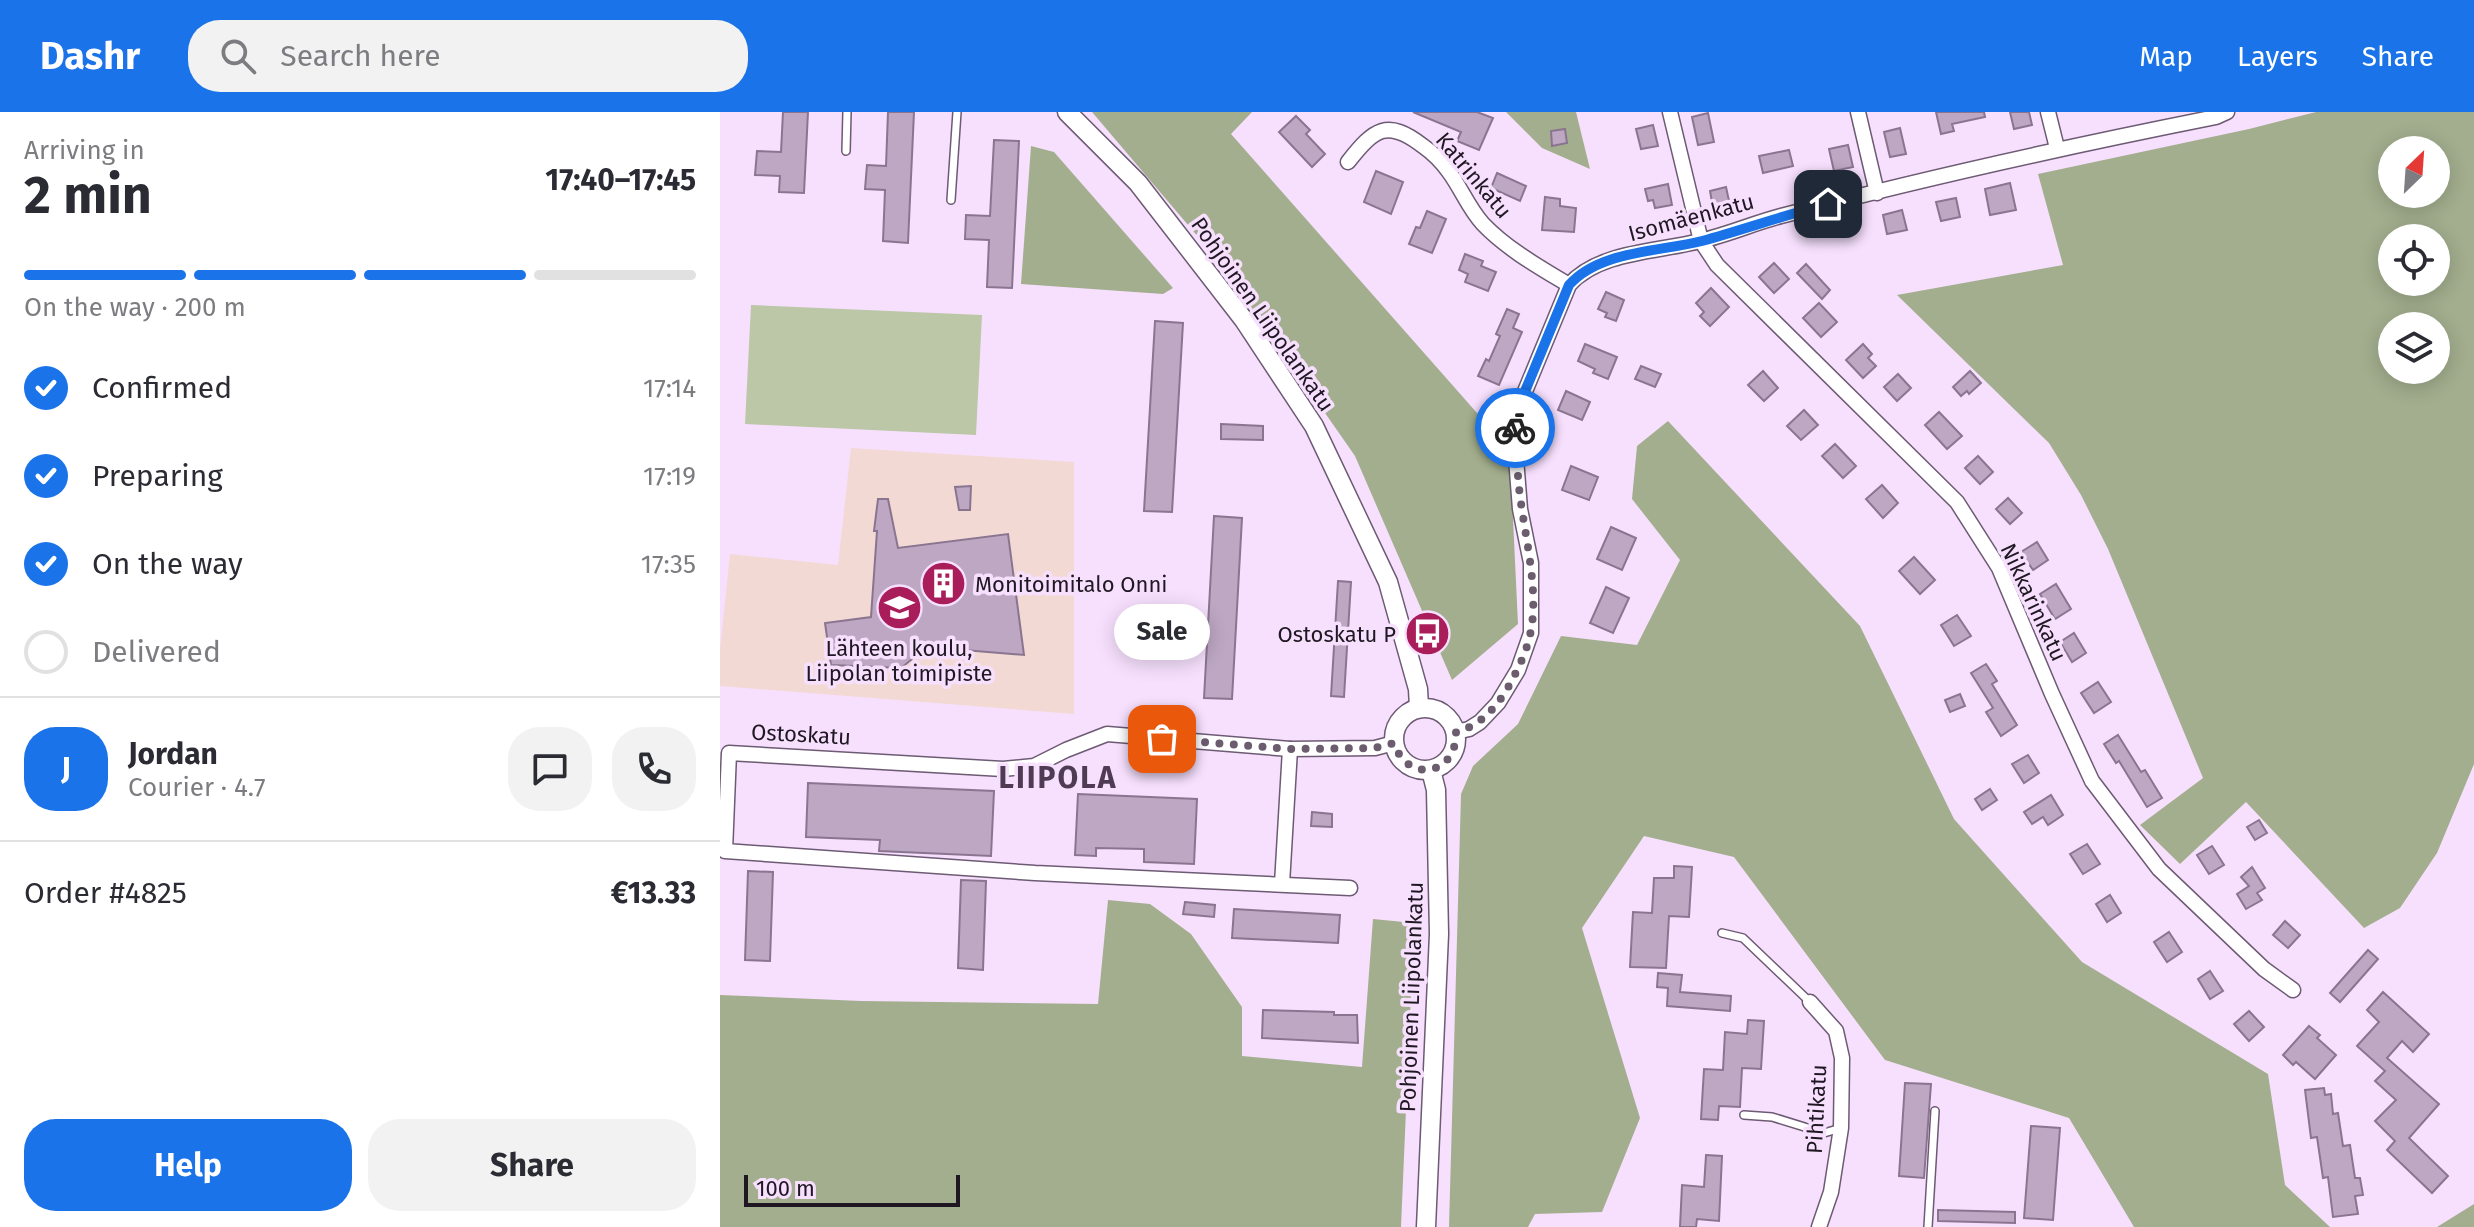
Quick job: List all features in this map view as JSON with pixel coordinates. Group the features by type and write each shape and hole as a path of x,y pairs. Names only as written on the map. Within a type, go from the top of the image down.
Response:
{"street":[{"name":"Pohjoinen Liipolankatu","path":"1067,112 1138,183 1244,320 1314,426 1388,582 1418,689 1419,708"},
{"name":"Nikkarinkatu","path":"1670,112 1701,241 1717,265 1957,502 1999,568 2092,781 2159,869 2264,969 2293,990"},
{"path":"1858,112 1877,193"},
{"path":"2048,112 2057,148"},
{"name":"Isomäenkatu","path":"1569,285 1577,275 1615,259 1701,241 1779,216 2057,148 2221,114"},
{"name":"Katrinkatu","path":"1348,162 1360,147 1380,131 1393,128 1409,134 1433,153 1449,172 1481,222 1510,248 1569,285"},
{"path":"1456,732 1480,722 1498,703 1518,670 1531,633 1531,563 1520,509 1514,433 1521,401 1569,285"},
{"path":"1419,708 1435,709 1450,719 1456,732 1452,754 1446,762 1431,770 1407,765 1397,754 1394,743 1398,722 1419,708"},
{"name":"Ostoskatu","path":"1350,888 1035,873 725,851 729,753 1003,769 1034,766 1107,734 1290,749 1375,748 1394,743"},
{"path":"1282,884 1290,749"},
{"name":"Pohjoinen Liipolankatu","path":"1426,1227 1439,934 1436,790 1431,770"},
{"name":"Pihtikatu","path":"1810,1002 1836,1031 1842,1058 1841,1128 1831,1192 1819,1227"}],"lane":[{"path":"846,151 847,112"},
{"path":"951,200 957,112"},
{"path":"1722,933 1743,938 1810,1002"},
{"path":"1928,1227 1935,1111"},
{"path":"1744,1115 1772,1117 1824,1133 1841,1128"}],"shaded area":[{"name":"Lähteen koulu, Liipolan toimipiste","path":"851,448 1074,462 1074,714 720,686 720,649 730,554 838,565"}],"green space":[{"path":"1092,112 1252,112 1231,134 1492,430 1510,455 1518,624 1452,680 1355,456 1222,265"},
{"path":"1506,112 1576,112 1590,169 1542,148"},
{"path":"2316,112 2474,112 2474,764 2437,853 2400,908 2364,928 2246,802 2180,864 2140,825 2203,778 2108,549 2081,495 2049,443 1897,295 2063,265 2038,174"},
{"path":"1031,146 1054,152 1173,288 1163,294 1021,284"},
{"path":"751,305 982,315 976,435 745,424"},
{"path":"1668,421 1860,626 1954,819 2082,962 2268,1074 2285,1185 2330,1227 2134,1227 2069,1118 1885,1060 1734,857 1644,836 1582,928 1640,1118 1602,1212 1535,1214 1528,1227 1449,1227 1461,794 1473,766 1518,724 1561,636 1637,645 1680,560 1632,499 1637,446"},
{"path":"1108,900 1150,904 1191,934 1242,1007 1242,1056 1362,1067 1373,919 1414,923 1401,1227 720,1227 720,995 861,1001 1098,1004"},
{"path":"2474,1204 2474,1227 2437,1227"}],"building":[{"path":"783,112 808,112 804,193 779,192 780,176 755,175 757,151 781,152"},
{"path":"888,112 914,112 908,243 883,241 885,190 865,189 867,165 886,166"},
{"path":"1413,112 1477,112 1493,118 1479,150 1457,141 1461,132"},
{"path":"1936,112 1984,112 1985,117 1952,124 1954,131 1941,134"},
{"path":"2010,112 2029,112 2032,125 2014,129"},
{"path":"1708,113 1714,142 1698,145 1692,117"},
{"path":"1296,116 1310,130 1306,134 1325,154 1312,167 1279,132"},
{"path":"1653,125 1658,146 1641,149 1636,129"},
{"path":"1900,128 1906,154 1890,157 1884,132"},
{"path":"1565,129 1567,143 1552,146 1551,131"},
{"path":"994,140 1019,141 1012,288 987,287 989,240 965,239 966,215 990,216"},
{"path":"1848,145 1853,167 1834,171 1829,149"},
{"path":"1789,150 1793,166 1763,173 1759,156"},
{"path":"1376,171 1403,182 1391,214 1364,202"},
{"path":"1497,173 1526,186 1520,201 1491,188"},
{"path":"2010,183 2016,210 1990,215 1985,189"},
{"path":"1668,184 1672,205 1655,208 1653,200 1648,201 1645,189"},
{"path":"1726,187 1731,210 1714,213 1710,191"},
{"path":"1545,197 1560,199 1560,206 1576,208 1574,232 1542,230"},
{"path":"1956,198 1960,217 1941,221 1936,202"},
{"path":"1902,210 1907,230 1887,234 1883,215"},
{"path":"1427,211 1446,219 1432,253 1409,244"},
{"path":"1465,254 1483,261 1481,266 1496,272 1488,291 1465,282 1468,274 1459,270"},
{"path":"1774,263 1789,279 1774,293 1759,277"},
{"path":"1806,264 1830,290 1822,299 1797,273"},
{"path":"1711,288 1729,307 1710,326 1700,316 1704,312 1696,303"},
{"path":"1606,292 1624,300 1616,321 1605,317 1607,313 1598,309"},
{"path":"1819,303 1837,322 1821,337 1803,318"},
{"path":"1507,309 1519,314 1513,328 1522,332 1499,385 1478,376 1486,359 1489,361 1500,336 1496,334"},
{"path":"1155,321 1183,323 1172,512 1144,511"},
{"path":"1585,344 1617,357 1608,379 1593,373 1595,369 1578,361"},
{"path":"1863,344 1872,354 1868,358 1876,366 1863,378 1846,360"},
{"path":"1641,366 1661,374 1655,387 1635,379"},
{"path":"1763,371 1778,388 1764,401 1748,385"},
{"path":"1970,371 1981,383 1969,394 1967,391 1961,396 1953,387"},
{"path":"1898,374 1911,388 1897,401 1884,387"},
{"path":"1566,391 1590,402 1582,420 1558,410"},
{"path":"1804,410 1818,425 1801,440 1787,426"},
{"path":"1939,412 1962,436 1947,449 1925,425"},
{"path":"1221,424 1263,426 1263,440 1221,439"},
{"path":"1835,444 1856,466 1843,478 1822,456"},
{"path":"1978,456 1993,472 1980,484 1965,468"},
{"path":"1571,466 1598,477 1589,500 1562,490"},
{"path":"1882,485 1898,503 1883,518 1866,499"},
{"path":"971,486 970,510 959,510 955,487"},
{"path":"2008,498 2022,513 2010,524 1996,509"},
{"name":"Monitoimitalo Onni","path":"878,499 888,499 898,548 1008,534 1024,655 927,647 901,668 831,665 825,623 871,617"},
{"path":"1214,516 1242,518 1232,699 1204,698"},
{"path":"1611,527 1636,538 1622,570 1597,559"},
{"path":"2037,542 2048,560 2033,570 2021,552"},
{"path":"1914,557 1935,580 1920,594 1899,571"},
{"path":"1338,581 1351,582 1344,697 1331,696"},
{"path":"2056,584 2071,609 2055,619 2040,594"},
{"path":"1606,587 1629,598 1613,633 1590,623"},
{"path":"1957,615 1971,636 1954,646 1941,625"},
{"path":"2074,633 2086,653 2072,662 2060,642"},
{"path":"1986,664 1997,681 1992,684 2017,725 2001,736 1986,712 1993,708 1971,673"},
{"path":"2098,682 2111,702 2094,713 2081,693"},
{"path":"1960,694 1965,706 1950,712 1945,700"},
{"path":"2118,735 2162,798 2147,807 2119,761 2116,763 2104,744"},
{"path":"2028,755 2039,773 2024,783 2012,764"},
{"path":"808,783 994,791 991,856 879,851 880,840 806,837"},
{"path":"1990,789 1997,800 1982,810 1975,799"},
{"path":"1078,794 1197,799 1194,864 1144,862 1144,849 1096,848 1096,856 1075,855"},
{"path":"2051,795 2063,815 2048,825 2043,817 2032,824 2024,812"},
{"path":"1312,812 1332,814 1332,827 1311,826"},
{"path":"2259,820 2267,833 2255,840 2247,827"},
{"path":"2087,844 2100,864 2083,874 2070,854"},
{"path":"2212,846 2224,865 2209,874 2197,855"},
{"path":"1674,866 1692,867 1689,917 1669,916 1666,968 1630,967 1633,912 1652,913 1654,878 1674,878"},
{"path":"2252,867 2265,888 2257,893 2262,900 2246,909 2237,894 2249,886 2241,877"},
{"path":"748,871 773,872 770,961 745,960"},
{"path":"961,880 986,881 983,970 958,968"},
{"path":"2110,895 2121,913 2107,922 2096,904"},
{"path":"1185,902 1215,905 1214,917 1183,914"},
{"path":"1234,909 1340,915 1338,943 1232,938"},
{"path":"2285,921 2300,935 2288,948 2273,935"},
{"path":"2169,932 2182,952 2167,962 2154,942"},
{"path":"2368,950 2378,959 2340,1002 2330,993"},
{"path":"2210,971 2223,991 2210,999 2198,979"},
{"path":"1658,973 1682,975 1680,992 1731,996 1730,1011 1667,1006 1668,988 1657,987"},
{"path":"2383,992 2429,1034 2413,1052 2402,1041 2387,1058 2439,1104 2409,1138 2448,1176 2432,1193 2387,1150 2395,1141 2375,1121 2396,1100 2375,1081 2385,1071 2357,1046 2379,1022 2367,1010"},
{"path":"1263,1010 1357,1015 1358,1043 1262,1038"},
{"path":"2249,1011 2264,1027 2249,1041 2234,1024"},
{"path":"1748,1020 1764,1021 1761,1069 1742,1068 1740,1107 1719,1106 1718,1120 1701,1119 1704,1069 1723,1070 1725,1032 1747,1034"},
{"path":"2309,1026 2336,1055 2315,1079 2283,1055"},
{"path":"1905,1083 1931,1084 1924,1178 1899,1176"},
{"path":"2324,1088 2325,1095 2331,1094 2333,1114 2338,1113 2343,1146 2350,1145 2355,1178 2360,1178 2363,1195 2355,1196 2358,1214 2333,1217 2328,1177 2323,1178 2317,1137 2311,1138 2305,1090"},
{"path":"2031,1126 2060,1128 2053,1220 2024,1218"},
{"path":"1706,1155 1722,1156 1719,1221 1697,1219 1696,1227 1680,1227 1682,1185 1704,1187"},
{"path":"1938,1210 2015,1212 2015,1223 1938,1221"}],"way so far":[{"path":"1162,739 1290,749 1375,748 1394,743 1397,754 1407,765 1417,769 1431,770 1446,762 1455,747 1456,732 1480,722 1498,703 1518,670 1531,633 1531,563 1520,509 1515,428"}],"place":[{"name":"Monitoimitalo Onni","path":"944,584"},
{"name":"Lähteen koulu, Liipolan toimipiste","path":"899,607"},
{"name":"Ostoskatu P","path":"1427,634"},
{"name":"Sale","path":"1162,739"}],"district":[{"name":"LIIPOLA","path":"1058,778"}],"route":[{"path":"1515,428 1521,401 1569,285 1577,275 1615,259 1701,241 1828,204"}]}
